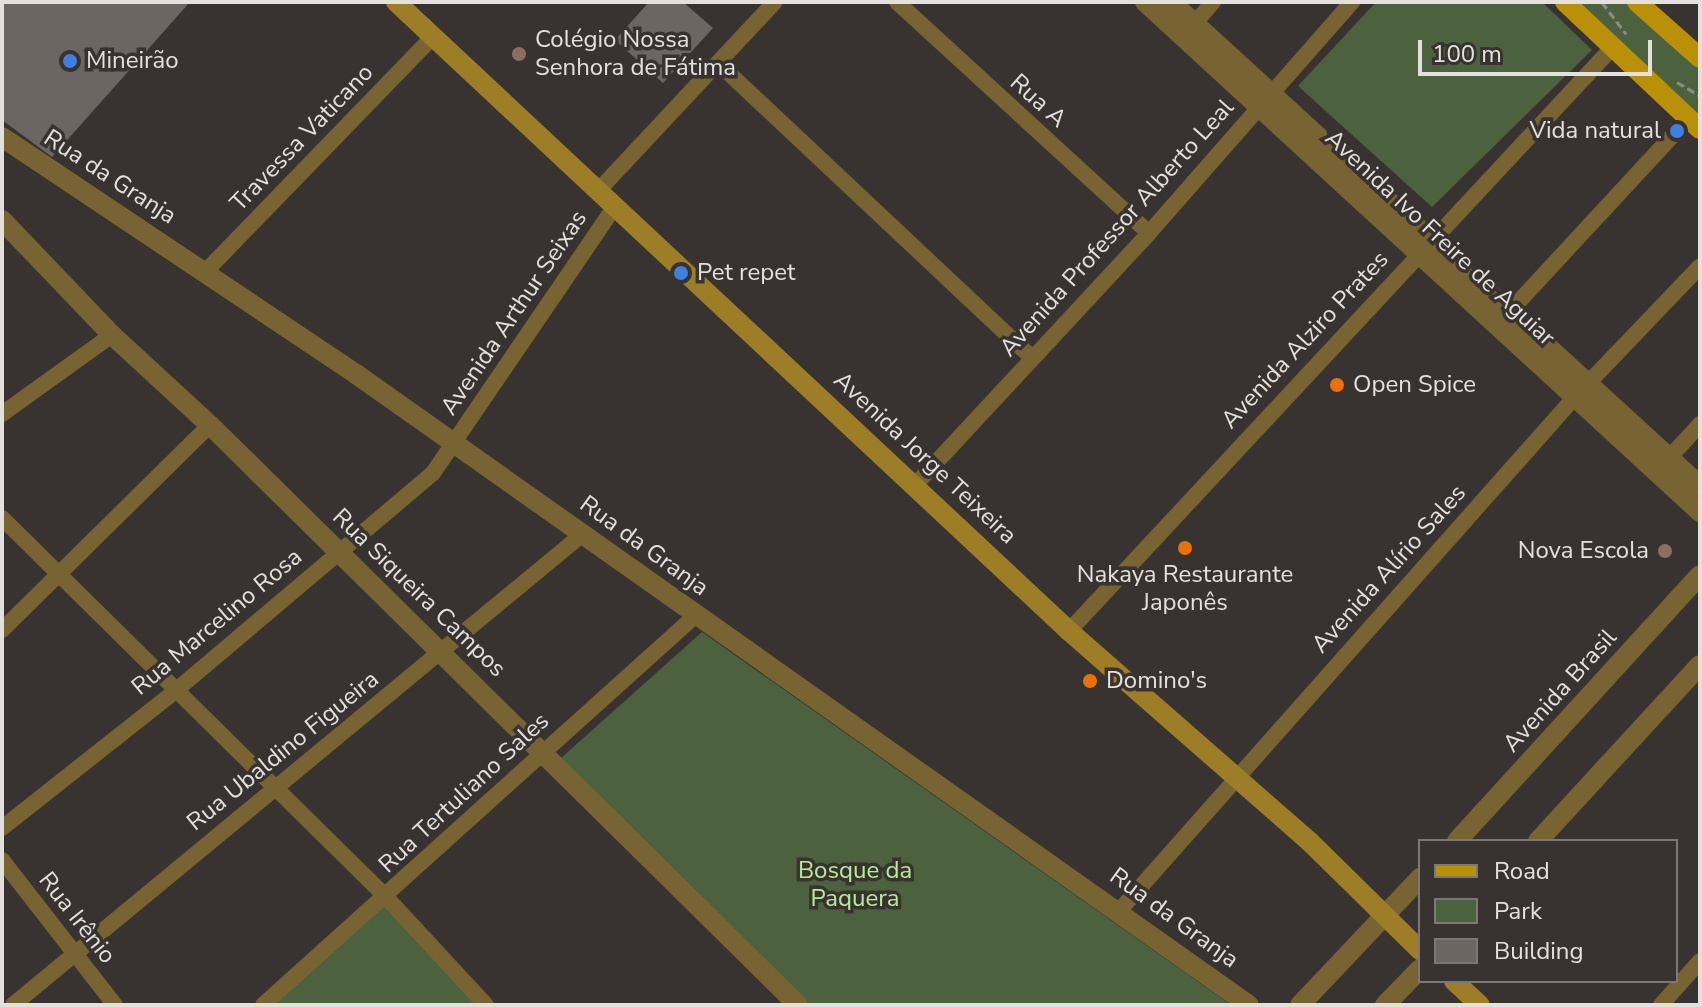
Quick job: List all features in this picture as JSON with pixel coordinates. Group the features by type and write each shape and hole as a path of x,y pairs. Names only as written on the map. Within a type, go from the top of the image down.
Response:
{"main road":[{"name":"Avenida Jorge Teixeira","path":"396,2 614,208 916,484 1069,631 1236,776 1418,948"},
{"path":"1565,2 1611,49 1694,124"},
{"path":"1582,19 1596,2"},
{"path":"1644,4 1700,58"},
{"path":"1456,983 1480,1005"}],"street":[{"name":"Avenida Arthur Seixas","path":"597,192 775,2"},
{"name":"Rua A","path":"897,2 1149,233"},
{"name":"Avenida Ivo Freire de Aguiar","path":"1145,2 1700,512"},
{"name":"Avenida Ivo Freire de Aguiar","path":"1171,2 1275,93 1700,486"},
{"path":"1194,24 1213,2"},
{"name":"Avenida Professor Alberto Leal","path":"916,484 1149,233 1352,2"},
{"name":"Travessa Vaticano","path":"205,272 433,37"},
{"name":"Avenida Alziro Prates","path":"1069,631 1611,49"},
{"path":"718,63 1031,357"},
{"path":"1511,310 1694,124"},
{"name":"Rua da Granja","path":"2,137 205,272 584,533 696,615 1120,910 1249,1005"},
{"name":"Avenida Arthur Seixas","path":"456,446 469,417 614,208"},
{"name":"Rua Siqueira Campos","path":"2,220 112,335 210,425 442,651 798,1005"},
{"name":"Avenida Alírio Sales","path":"1120,910 1574,398 1700,266"},
{"path":"2,414 112,335"},
{"path":"1669,458 1700,424"},
{"path":"2,630 210,425"},
{"name":"Rua Marcelino Rosa","path":"2,828 174,692 338,550 405,499 456,446"},
{"path":"2,518 174,692 386,897 486,1005"},
{"name":"Rua Ubaldino Figueira","path":"13,1005 584,533"},
{"name":"Avenida Brasil","path":"1459,839 1700,575"},
{"name":"Rua Tertuliano Sales","path":"263,1005 696,615"},
{"path":"1540,839 1700,665"},
{"name":"Rua Irênio","path":"2,860 115,1005"},
{"path":"1300,1005 1418,880"},
{"path":"1661,1005 1700,961"},
{"path":"1385,1005 1418,971"}],"green space":[{"path":"1376,2 1542,2 1592,50 1432,207 1298,86"},
{"path":"1565,2 1633,2 1700,63 1700,127"},
{"name":"Bosque da Paquera","path":"702,632 1231,1005 809,1005 560,759"},
{"path":"386,897 487,1005 273,1005"}],"building":[{"name":"Mineirão","path":"2,2 190,2 52,157 2,120"},
{"path":"649,2 683,2 713,28 663,83 615,40"}],"place":[{"name":"Colégio Nossa Senhora de Fátima","path":"519,54"},
{"name":"Mineirão","path":"70,61"},
{"name":"Vida natural","path":"1677,131"},
{"name":"Pet repet","path":"681,273"},
{"name":"Open Spice","path":"1337,385"},
{"name":"Nakaya Restaurante Japonês","path":"1185,548"},
{"name":"Nova Escola","path":"1665,551"},
{"name":"Domino's","path":"1090,681"}]}
